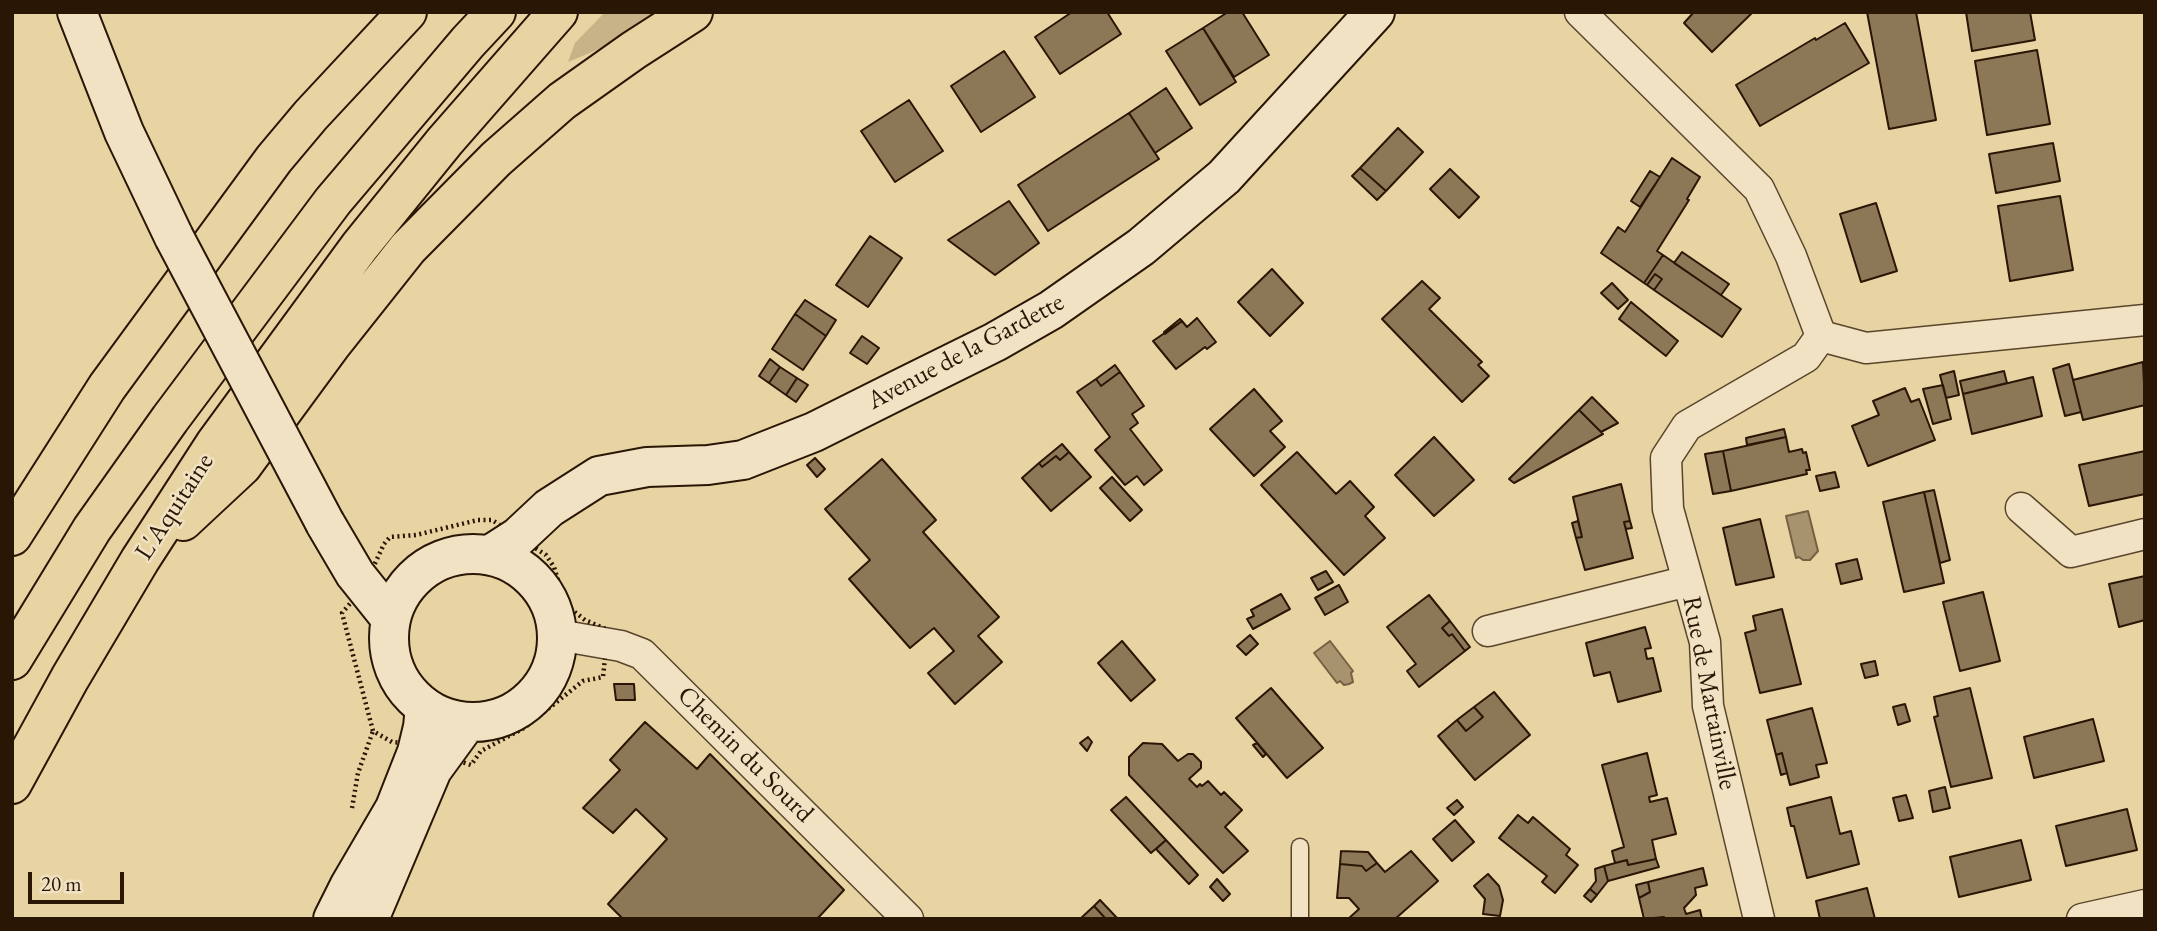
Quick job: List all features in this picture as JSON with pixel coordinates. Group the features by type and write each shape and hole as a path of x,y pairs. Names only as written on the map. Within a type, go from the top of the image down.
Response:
{"highway":[{"path":"12,537 34,498 107,387 274,159 407,12"},
{"name":"L'Aquitaine","path":"12,660 92,529 170,418 316,223 459,52 496,12"},
{"name":"L'Aquitaine","path":"12,783 70,678 215,444 360,246 444,141 558,12"},
{"path":"141,560 242,466 331,345 408,248 495,159 562,101 693,12"}],"main road":[{"path":"77,12 124,132 174,237 332,533 370,574 391,619"},
{"name":"Avenue de la Gardette","path":"517,552 537,530 550,508 599,476 648,467 708,465 743,460 814,432 995,342 1051,310 1141,247 1224,177 1375,12"},
{"path":"517,552 543,590 554,612 558,635 554,664 541,689 520,708 495,720 467,722 445,718 425,708 407,690 394,668 389,644 391,619 396,602 419,573 440,560 464,554 517,552"},
{"path":"370,574 419,573"},
{"path":"369,919 432,770 431,751 423,727 425,708"},
{"path":"333,919 350,885 431,751 467,722"}],"street":[{"path":"1580,12 1759,189 1791,256 1821,336 1866,348 2145,320"},
{"name":"Rue de Martainville","path":"1759,919 1708,706 1705,642 1668,509 1666,458 1688,426 1806,357 1821,336"},
{"path":"2021,508 2071,552 2145,534"},
{"path":"1488,631 1688,581"},
{"name":"Chemin du Sourd","path":"558,635 621,646 642,654 908,919"},
{"path":"2082,919 2145,905"}],"lane":[{"path":"1300,846 1300,919"}],"path":[{"path":"478,520 492,520 517,552 546,555 554,567 561,590 571,609 585,620 608,630 603,677 583,681 524,728 481,751 471,765 431,751 392,742 373,732 342,613 370,574 390,537 428,533 478,520"}],"shaded area":[{"path":"605,12 659,12 604,47 568,62 575,43"},
{"path":"1808,511 1818,551 1810,560 1803,560 1796,558 1786,516"},
{"path":"1330,641 1353,671 1353,682 1349,684 1344,685 1340,681 1337,683 1314,653"}],"building":[{"path":"1072,12 1107,12 1121,34 1060,74 1035,37"},
{"path":"1228,12 1242,12 1269,55 1234,77 1203,28"},
{"path":"1694,12 1753,12 1712,52 1684,23"},
{"path":"1867,12 1916,12 1936,120 1889,129"},
{"path":"1966,12 2030,12 2035,40 1972,51"},
{"path":"1845,23 1869,63 1760,126 1736,85"},
{"path":"1203,28 1236,82 1200,105 1166,51"},
{"path":"2037,50 2050,124 1987,135 1975,61"},
{"path":"1004,51 1035,97 981,132 951,86"},
{"path":"1166,88 1192,128 1155,153 1129,113"},
{"path":"909,100 943,151 895,182 861,131"},
{"path":"1129,113 1159,159 1048,231 1018,185"},
{"path":"1398,128 1423,152 1386,191 1360,168"},
{"path":"2053,143 2060,181 1996,193 1989,154"},
{"path":"1672,158 1700,177 1657,251 1663,255 1644,283 1601,253 1618,227 1625,232"},
{"path":"1360,168 1386,191 1377,200 1352,176"},
{"path":"1450,169 1479,197 1459,218 1430,189"},
{"path":"1650,171 1660,177 1640,207 1631,201"},
{"path":"2060,196 2073,270 2010,281 1998,206"},
{"path":"1009,201 1039,243 995,275 948,240"},
{"path":"1876,203 1897,271 1861,282 1840,214"},
{"path":"870,236 902,258 868,307 836,285"},
{"path":"1682,252 1729,284 1721,295 1674,263"},
{"path":"1663,255 1741,309 1722,337 1654,290 1662,279 1655,274 1647,285 1644,283"},
{"path":"1272,269 1303,303 1270,336 1238,302"},
{"path":"1655,274 1662,279 1654,290 1647,285"},
{"path":"1422,281 1440,298 1429,309 1482,362 1478,365 1489,376 1462,402 1382,319"},
{"path":"1612,283 1628,300 1618,309 1601,293"},
{"path":"805,300 836,320 826,336 795,314"},
{"path":"1631,302 1678,341 1666,356 1619,319"},
{"path":"795,314 826,336 803,370 772,349"},
{"path":"1197,318 1216,342 1176,369 1153,341 1182,321 1187,327"},
{"path":"1180,319 1182,321 1165,334 1164,332"},
{"path":"862,336 879,348 867,364 850,353"},
{"path":"770,359 780,367 769,383 759,376"},
{"path":"2143,362 2145,405 2083,420 2073,380"},
{"path":"2069,364 2081,412 2065,416 2053,369"},
{"path":"1115,365 1120,372 1101,386 1096,379"},
{"path":"780,367 797,378 786,395 769,383"},
{"path":"1954,371 1959,395 1946,398 1940,375"},
{"path":"2004,371 2007,383 1963,394 1960,381"},
{"path":"1120,372 1144,406 1132,414 1138,423 1130,429 1162,470 1144,485 1137,476 1125,485 1095,450 1110,437 1077,392 1096,379 1101,386"},
{"path":"2033,377 2042,416 1972,434 1963,394"},
{"path":"797,378 808,385 796,402 786,395"},
{"path":"1943,385 1951,419 1933,424 1923,389"},
{"path":"1905,388 1911,402 1919,399 1935,440 1868,466 1852,426 1879,415 1873,401"},
{"path":"1254,389 1282,421 1270,431 1285,447 1254,476 1210,429"},
{"path":"1592,397 1618,423 1601,432 1579,410"},
{"path":"1579,410 1603,434 1514,483 1509,479"},
{"path":"1784,429 1786,437 1747,445 1746,438"},
{"path":"1434,437 1474,480 1434,516 1395,475"},
{"path":"1786,437 1789,452 1802,449 1803,453 1806,452 1810,470 1806,470 1807,474 1731,491 1723,451"},
{"path":"1062,444 1069,452 1060,460 1056,456 1042,467 1039,463"},
{"path":"1723,451 1731,491 1713,494 1705,454"},
{"path":"2145,451 2145,494 2089,506 2079,465"},
{"path":"1069,452 1091,477 1051,511 1022,478 1039,463 1042,467 1056,456 1060,460"},
{"path":"1297,452 1336,494 1350,481 1374,507 1365,516 1385,538 1344,575 1261,485"},
{"path":"815,458 825,469 817,477 807,465"},
{"path":"882,459 936,520 923,532 999,617 978,636 1002,662 955,704 928,673 954,651 934,628 910,648 849,579 870,560 825,509"},
{"path":"1835,472 1839,487 1820,491 1816,476"},
{"path":"1112,477 1142,510 1130,521 1100,488"},
{"path":"1621,484 1630,521 1624,522 1633,558 1585,570 1576,538 1582,537 1573,497"},
{"path":"1934,490 1950,560 1940,563 1924,492"},
{"path":"1924,492 1944,583 1904,592 1883,502"},
{"path":"1760,519 1774,577 1736,585 1723,528"},
{"path":"1578,521 1582,537 1576,538 1572,523"},
{"path":"1630,521 1632,528 1626,529 1624,522"},
{"path":"1857,559 1862,579 1841,584 1836,564"},
{"path":"1326,571 1333,582 1318,590 1311,578"},
{"path":"2145,576 2145,620 2119,627 2109,584"},
{"path":"1339,585 1348,602 1325,615 1315,598"},
{"path":"1983,592 2000,661 1960,671 1943,602"},
{"path":"1281,594 1290,609 1253,629 1247,619 1254,616 1251,610"},
{"path":"1429,595 1450,621 1442,628 1449,636 1452,634 1465,651 1419,687 1407,671 1416,664 1387,627"},
{"path":"1782,609 1801,684 1760,693 1745,633 1756,630 1753,616"},
{"path":"1450,621 1470,647 1465,651 1452,634 1449,636 1442,628"},
{"path":"1645,627 1651,648 1645,649 1647,659 1653,658 1661,691 1618,702 1610,672 1594,676 1586,643"},
{"path":"1250,635 1258,644 1246,655 1237,646"},
{"path":"1122,641 1155,680 1131,701 1098,663"},
{"path":"1875,661 1878,675 1865,678 1861,664"},
{"path":"614,684 634,684 635,700 616,700"},
{"path":"1271,688 1323,748 1287,778 1236,718"},
{"path":"1970,688 1992,778 1951,787 1934,717 1938,716 1934,697"},
{"path":"1494,692 1530,735 1475,780 1438,736 1457,720 1466,731 1483,717 1474,707"},
{"path":"1905,704 1910,721 1898,725 1893,707"},
{"path":"1474,707 1483,717 1466,731 1457,720"},
{"path":"1812,708 1827,763 1816,765 1819,777 1790,785 1782,753 1776,755 1767,720"},
{"path":"2093,719 2104,761 2034,778 2024,737"},
{"path":"645,722 697,769 710,754 844,890 817,919 623,919 608,904 667,839 636,809 613,833 583,808 620,770 610,760"},
{"path":"1088,737 1092,742 1087,751 1080,743"},
{"path":"1143,743 1162,744 1178,761 1188,754 1193,754 1201,762 1201,768 1189,779 1197,787 1208,781 1221,795 1224,792 1242,810 1225,827 1248,851 1223,873 1129,775 1129,757"},
{"path":"1257,743 1266,754 1263,757 1253,745"},
{"path":"1647,753 1657,795 1649,797 1650,802 1667,798 1676,834 1652,840 1656,859 1628,865 1627,860 1615,863 1612,851 1624,847 1602,765"},
{"path":"1782,753 1787,773 1781,775 1776,755"},
{"path":"1945,787 1950,808 1933,812 1929,791"},
{"path":"1906,795 1913,818 1899,821 1893,798"},
{"path":"1126,797 1166,840 1151,853 1111,810"},
{"path":"1831,797 1840,834 1851,831 1859,864 1807,878 1787,808"},
{"path":"1457,800 1463,807 1454,815 1447,808"},
{"path":"2127,809 2137,850 2066,866 2056,826"},
{"path":"1518,815 1528,823 1533,817 1570,849 1566,855 1578,865 1555,893 1542,882 1547,876 1499,838"},
{"path":"1455,820 1474,842 1452,861 1433,839"},
{"path":"1166,840 1198,875 1189,884 1156,849"},
{"path":"2021,840 2031,880 1959,897 1950,857"},
{"path":"1341,851 1368,852 1377,863 1366,871 1362,866 1340,864"},
{"path":"1411,851 1438,881 1395,919 1348,919 1359,909 1349,898 1337,898 1340,864 1362,866 1366,871 1377,863 1385,872"},
{"path":"1656,859 1659,867 1608,881 1604,866 1627,860 1628,865"},
{"path":"1604,866 1608,881 1597,895 1590,889 1596,881 1595,869"},
{"path":"1703,868 1707,885 1695,888 1696,895 1684,908 1686,914 1700,910 1702,919 1644,919 1639,898 1650,892 1648,882"},
{"path":"1488,874 1499,886 1503,900 1500,916 1483,914 1485,899 1474,886"},
{"path":"1217,879 1230,894 1223,901 1210,887"},
{"path":"1648,882 1650,892 1639,898 1636,885"},
{"path":"1867,888 1875,919 1820,919 1816,901"},
{"path":"1590,889 1597,895 1591,902 1584,896"},
{"path":"1100,900 1118,919 1106,919 1094,906"},
{"path":"1094,906 1106,919 1080,919"}]}
